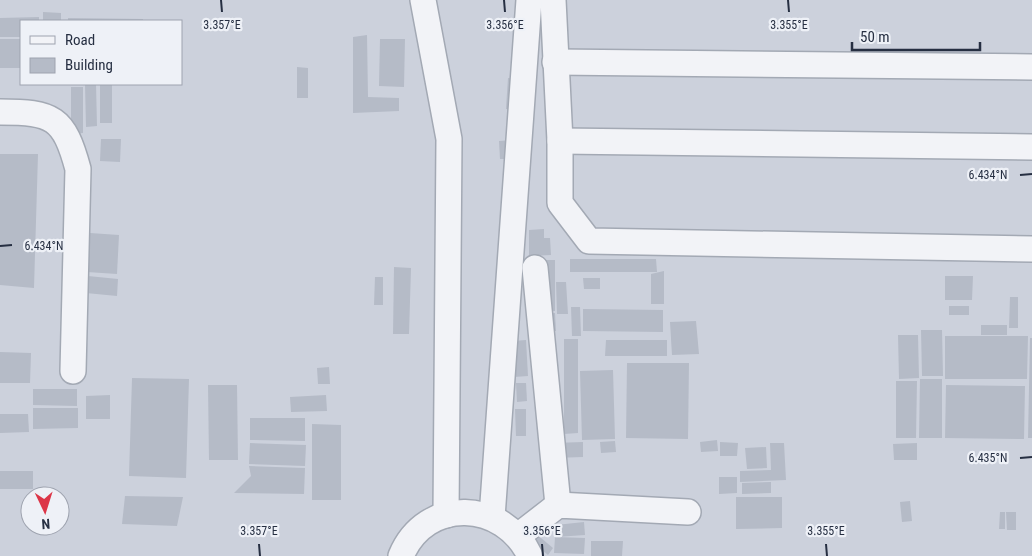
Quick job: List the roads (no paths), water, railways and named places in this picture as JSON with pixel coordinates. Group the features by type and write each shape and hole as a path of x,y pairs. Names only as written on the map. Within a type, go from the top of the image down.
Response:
{"street":[{"path":"423,0 450,139 446,515"},
{"path":"492,517 529,0"},
{"path":"553,0 560,141 560,203 589,241 1032,249"},
{"path":"555,62 1032,67"},
{"path":"0,112 27,112 55,120 71,143 78,169 72,370"},
{"path":"560,141 1032,148"},
{"path":"525,546 558,505 535,268"},
{"path":"558,505 688,512"},
{"path":"382,556 405,549 425,526 446,515 469,512 492,517 502,522 525,546 550,556"}]}
